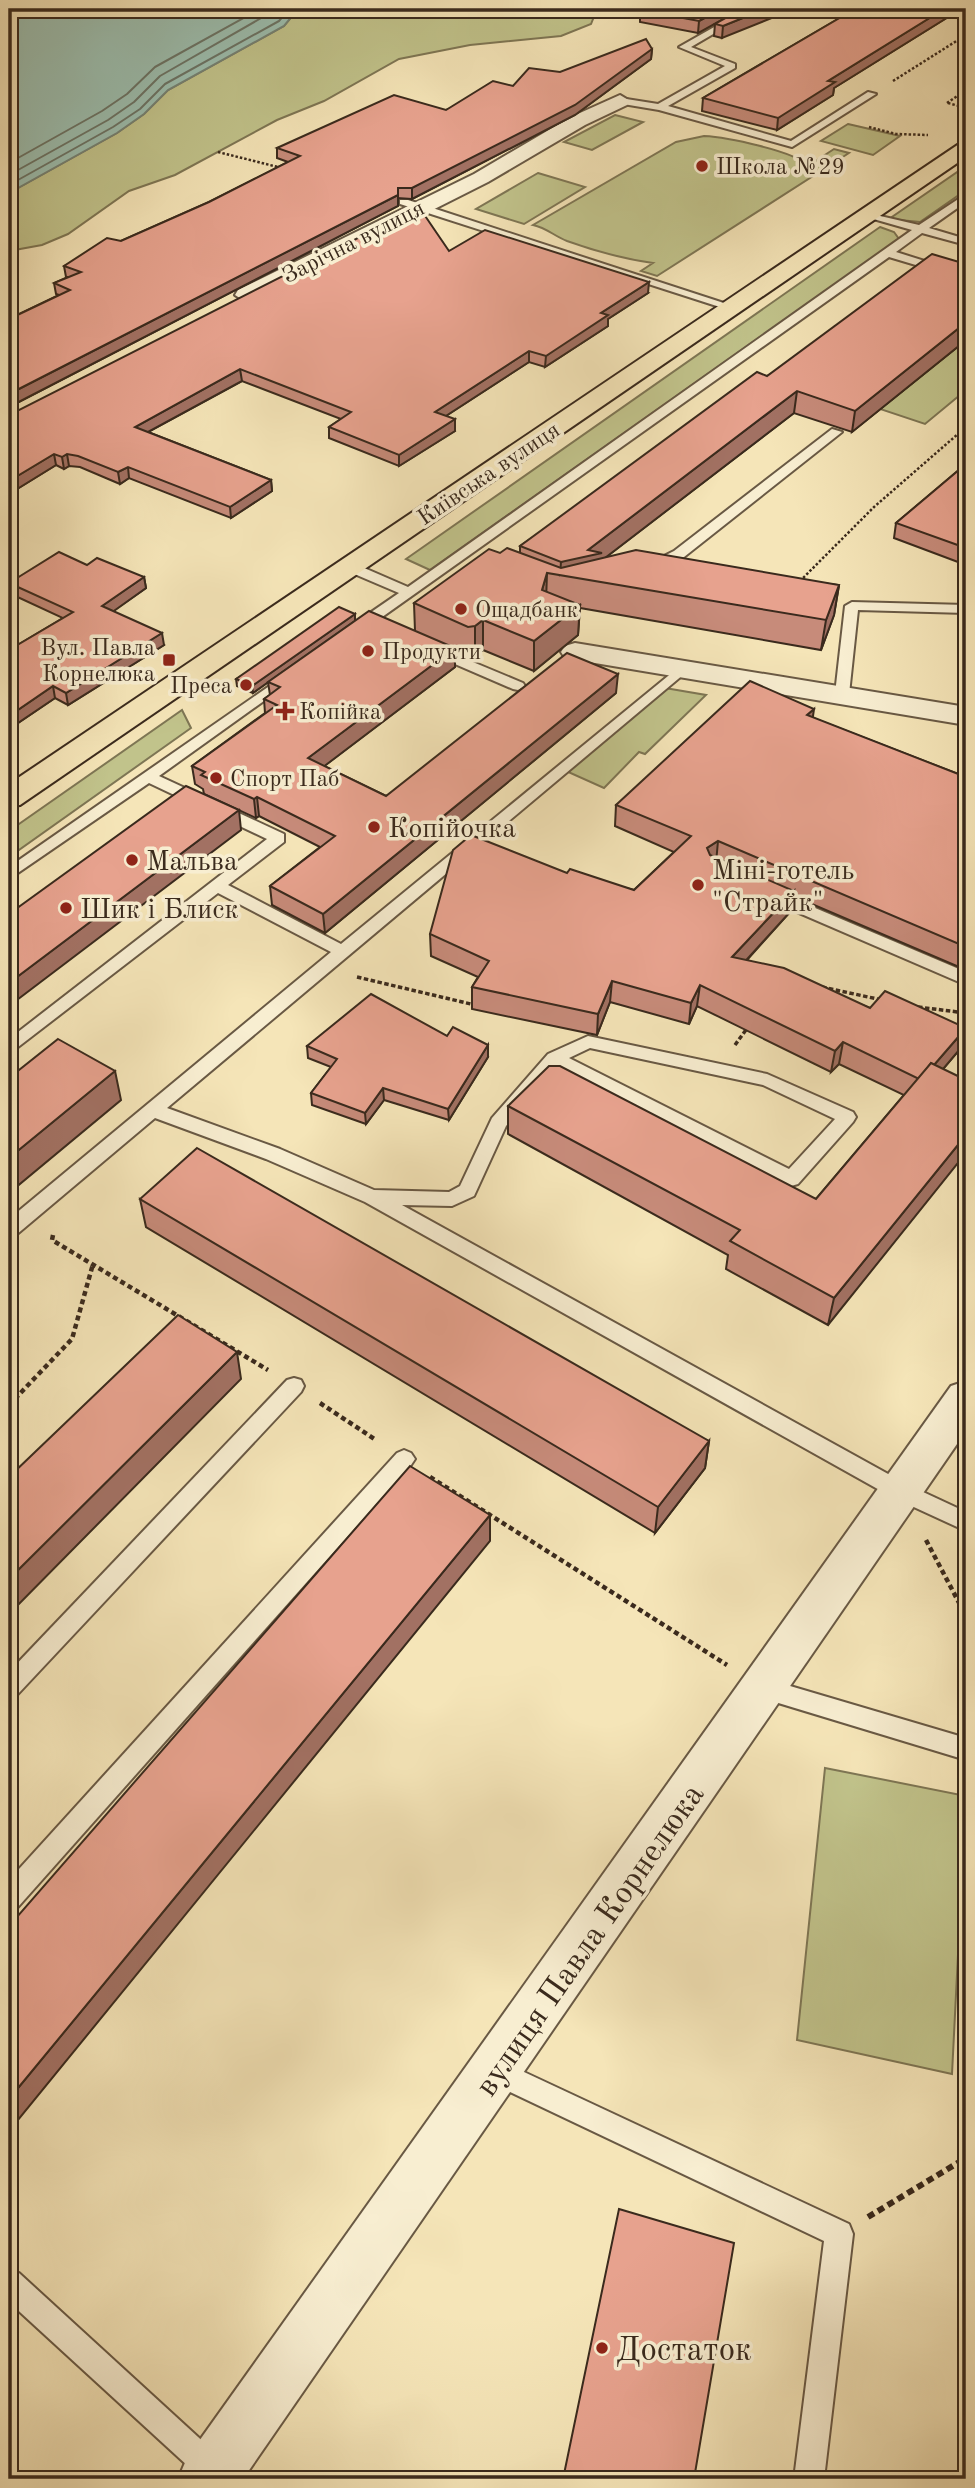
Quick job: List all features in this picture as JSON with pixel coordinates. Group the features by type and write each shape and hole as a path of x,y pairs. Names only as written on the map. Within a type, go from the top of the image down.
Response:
{"main road":[{"name":"Київська вулиця","path":"9,798 966,148"}],"street":[{"name":"Зарічна вулиця","path":"232,302 411,205 481,178 620,101"},
{"path":"575,652 966,716"},
{"name":"вулиця Павла Корнелюка","path":"211,2475 966,1398"}],"lane":[{"path":"660,107 732,66 684,47 752,9"},
{"path":"620,101 660,107 792,144 871,94"},
{"path":"344,637 373,624 408,592 471,557 966,197"},
{"path":"411,205 730,307"},
{"path":"867,214 966,242"},
{"path":"887,253 963,273"},
{"path":"632,574 679,554 836,432"},
{"path":"350,567 408,592"},
{"path":"842,694 852,606 966,609"},
{"path":"418,643 518,686"},
{"path":"9,874 300,668"},
{"path":"9,1230 679,671"},
{"path":"9,1048 278,838 147,776"},
{"path":"217,886 342,951"},
{"path":"753,886 966,979"},
{"path":"372,1197 452,1199 467,1191 498,1123 554,1058 587,1042 767,1080 847,1117 791,1179 554,1058"},
{"path":"152,1110 273,1154 372,1197 900,1491 966,1522"},
{"path":"9,1688 294,1385"},
{"path":"9,1898 404,1459"},
{"path":"763,1689 966,1749"},
{"path":"495,2071 839,2234 810,2479"},
{"path":"9,2283 211,2475"}],"path":[{"path":"941,15 966,20"},
{"path":"871,94 966,35"},
{"path":"966,90 947,103 966,108"},
{"path":"859,125 896,134 940,136"},
{"path":"218,152 290,171"},
{"path":"852,606 794,588 874,507 966,427"},
{"path":"327,964 351,976 486,1008"},
{"path":"811,985 893,1002"},
{"path":"906,1005 966,1013"},
{"path":"718,1069 750,1024"},
{"path":"58,1188 52,1240 294,1385 404,1459 763,1689"},
{"path":"9,1405 72,1339 93,1264"},
{"path":"900,1491 966,1616"},
{"path":"839,2234 966,2158"}],"green space":[{"path":"298,9 597,9 591,24 561,36 470,45 399,59 324,101 277,120 175,175 129,191 68,234 42,245 9,251 9,193 117,133 144,114 168,90 284,26"},
{"path":"615,115 643,122 592,150 564,142"},
{"path":"848,124 900,136 873,155 821,141"},
{"path":"704,136 775,150 801,160 808,166 834,149 849,153 657,276 641,271 653,263 588,248 533,225 676,142"},
{"path":"966,166 966,190 920,222 889,219"},
{"path":"538,173 585,187 524,224 476,209"},
{"path":"880,227 894,232 899,239 430,570 406,559"},
{"path":"960,345 966,346 966,390 925,424 880,409"},
{"path":"665,688 706,695 645,754 639,752 604,788 566,771"},
{"path":"182,710 191,728 9,857 9,831"},
{"path":"825,1768 966,1796 952,2074 797,2040"}],"water":[{"path":"9,9 298,9 284,26 168,90 144,114 117,133 9,193"}],"building":[{"path":"721,9 699,21 640,10"},
{"path":"742,9 765,9 723,26 715,24"},
{"path":"855,9 944,9 828,81 835,82 778,118 703,98"},
{"path":"646,39 652,49 575,105 412,188 398,188 398,195 9,394 9,319 70,290 54,283 81,272 64,266 107,238 121,241 209,202 300,156 277,148 394,95 446,110 493,81 513,86 529,68 560,72"},
{"path":"419,207 449,251 485,230 649,282 601,313 608,315 546,356 529,351 435,412 455,419 399,455 329,427 351,412 240,369 135,427 271,480 230,507 128,467 118,472 67,454 62,457 54,454 9,481 9,415"},
{"path":"932,254 966,264 966,325 855,411 797,391 588,550 602,553 561,562 520,546 757,372 767,376"},
{"path":"966,464 966,548 896,523"},
{"path":"507,548 561,568 636,550 839,585 826,620 547,573 542,590 580,605 534,641 483,620 468,627 414,603 489,549 500,553"},
{"path":"59,552 87,565 97,558 144,577 102,606 162,633 66,693 53,686 9,716 9,650 73,612 9,583"},
{"path":"339,607 355,614 252,686 236,679"},
{"path":"369,611 455,648 308,758 386,796 567,653 618,674 323,914 270,886 335,836 257,797 254,799 201,775 205,772 192,766 277,705 264,699 280,687 268,682"},
{"path":"750,681 814,709 807,715 966,777 966,947 718,841 707,848 710,855 794,891 732,957 784,968 870,1008 885,991 966,1028 919,1079 843,1042 835,1051 700,985 691,1003 612,981 598,1014 472,987 489,961 430,934 453,850 471,835 567,873 570,869 634,890 691,836 616,805"},
{"path":"186,786 239,810 9,983 9,914"},
{"path":"371,994 447,1036 453,1027 488,1045 448,1109 383,1088 365,1113 311,1093 337,1059 307,1046"},
{"path":"58,1039 115,1071 9,1158 9,1078"},
{"path":"931,1063 966,1080 966,1135 834,1298 730,1241 740,1230 508,1106 549,1066 560,1066 816,1199"},
{"path":"197,1148 709,1441 658,1507 140,1199"},
{"path":"178,1315 237,1352 9,1579 9,1477"},
{"path":"410,1466 490,1515 9,2099 9,1926"},
{"path":"619,2209 734,2243 694,2479 563,2479"}],"place":[{"name":"Школа №29","path":"702,166"},
{"name":"Ощадбанк","path":"461,609"},
{"name":"Продукти","path":"368,651"},
{"name":"Вул. Павла Корнелюка","path":"169,660"},
{"name":"Преса","path":"246,685"},
{"name":"Копійка","path":"285,711"},
{"name":"Спорт Паб","path":"216,778"},
{"name":"Копійочка","path":"374,827"},
{"name":"Мальва","path":"132,860"},
{"name":"Міні-готель \"Страйк\"","path":"698,885"},
{"name":"Шик і Блиск","path":"66,908"},
{"name":"Достаток","path":"602,2348"}]}
